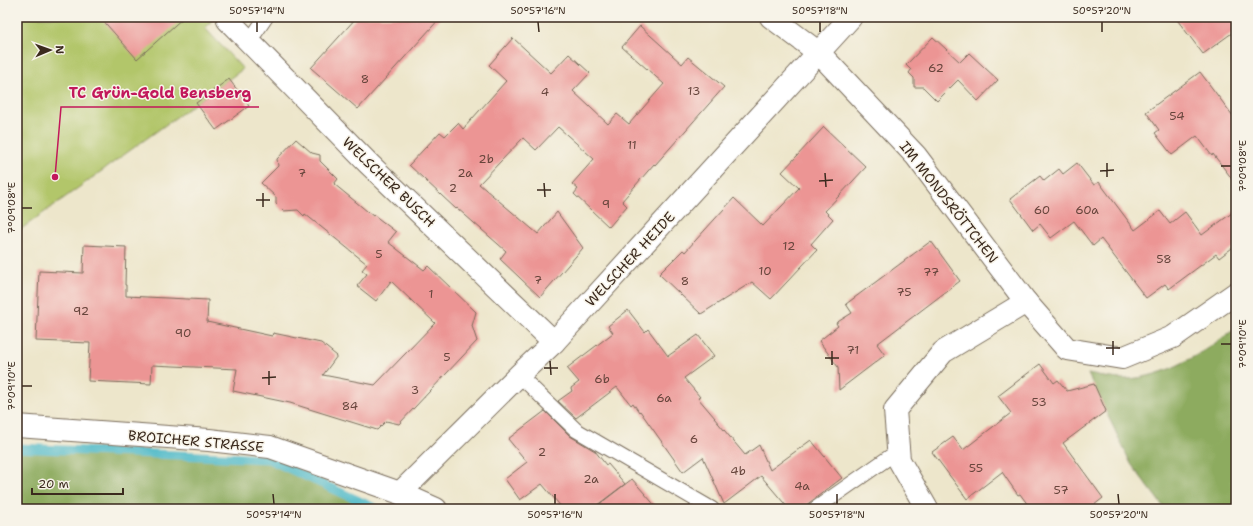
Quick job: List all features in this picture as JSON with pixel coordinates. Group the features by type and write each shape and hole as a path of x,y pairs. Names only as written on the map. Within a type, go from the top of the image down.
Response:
{"street":[{"name":"IM MONDSRÖTTCHEN","path":"771,17 819,53 916,156 1026,302 1067,349 1122,358 1173,337 1236,293"},
{"name":"WELSCHER HEIDE","path":"400,493 554,342 851,17"},
{"name":"WELSCHER BUSCH","path":"226,18 368,163 554,342"},
{"path":"927,509 899,460 896,410 943,352 1026,302"},
{"name":"BROICHER STRASSE","path":"17,426 209,440 270,447 400,493 436,509"}],"lane":[{"path":"249,42 266,17"},
{"path":"519,375 576,430 712,509"},
{"path":"815,509 898,450"}],"green space":[{"path":"17,17 215,17 205,28 243,69 17,232"},
{"path":"1236,328 1236,509 1165,509 1131,464 1088,374 1125,379 1140,378 1155,374 1184,362 1211,346"},
{"path":"17,448 268,459 377,509 17,509"}],"building":[{"path":"100,17 184,17 137,59"},
{"path":"357,17 441,17 358,109 311,68"},
{"path":"1175,17 1236,17 1236,30 1203,54"},
{"path":"640,26 682,64 688,57 724,87 622,201 627,206 609,227 574,194 578,189 572,184 594,159 558,127 536,150 523,138 479,184 538,234 557,212 583,248 540,297 500,259 506,251 457,208 456,209 409,165 440,132 445,136 458,123 463,129 506,81 489,65 513,38 551,73 569,54 590,73 573,91 608,124 617,114 629,124 664,84 622,47"},
{"path":"933,37 960,62 969,53 998,80 978,101 958,80 937,101 923,87 914,87 914,78 909,73 911,70 906,65"},
{"path":"1200,72 1236,120 1236,184 1197,136 1172,155 1155,133 1159,130 1146,112"},
{"path":"229,79 249,106 216,130 196,103"},
{"path":"824,127 866,167 825,211 833,219 811,244 817,250 771,299 752,282 701,314 659,274 683,250 685,252 734,198 763,226 799,188 782,172"},
{"path":"296,139 312,153 320,155 320,161 338,179 334,184 373,216 374,215 396,232 388,242 424,270 428,266 476,312 472,326 477,341 399,424 386,421 377,430 290,403 233,391 237,369 152,365 151,384 88,381 90,343 36,341 39,271 83,273 84,245 126,247 126,296 208,300 207,322 272,336 273,333 321,343 337,356 323,375 375,385 435,323 391,281 376,301 357,286 367,274 362,270 367,264 305,214 304,216 298,210 283,211 276,204 276,197 261,183 278,166 277,159"},
{"path":"1077,163 1094,185 1099,182 1135,230 1160,211 1170,224 1185,212 1202,235 1236,210 1236,245 1219,258 1216,254 1169,289 1165,284 1146,298 1101,239 1093,246 1074,221 1051,238 1040,224 1033,230 1010,199 1040,176 1044,181 1059,169 1063,174"},
{"path":"931,241 960,281 877,344 885,355 839,390 838,367 819,341 838,326 836,323 852,313 846,304"},
{"path":"628,310 645,332 648,329 668,356 698,335 714,356 684,378 700,397 698,398 745,455 759,445 770,470 811,440 842,478 801,509 789,509 761,476 724,504 703,457 683,472 640,411 639,412 633,403 631,405 617,387 576,418 558,401 572,391 571,388 579,382 567,368 613,333 608,326"},
{"path":"1040,364 1054,383 1058,380 1067,391 1094,384 1106,411 1063,443 1103,498 1089,509 1031,509 1020,494 1018,495 1002,472 967,499 932,452 953,437 963,450 1011,413 998,396"},
{"path":"545,411 570,436 595,451 606,465 608,464 625,484 592,509 563,509 542,484 520,500 505,479 527,462 508,439"},
{"path":"632,479 658,509 593,509"}],"waterway":[{"path":"17,448 268,459 377,509"}],"place":[{"name":"TC Grün-Gold Bensberg","path":"55,177"}]}
